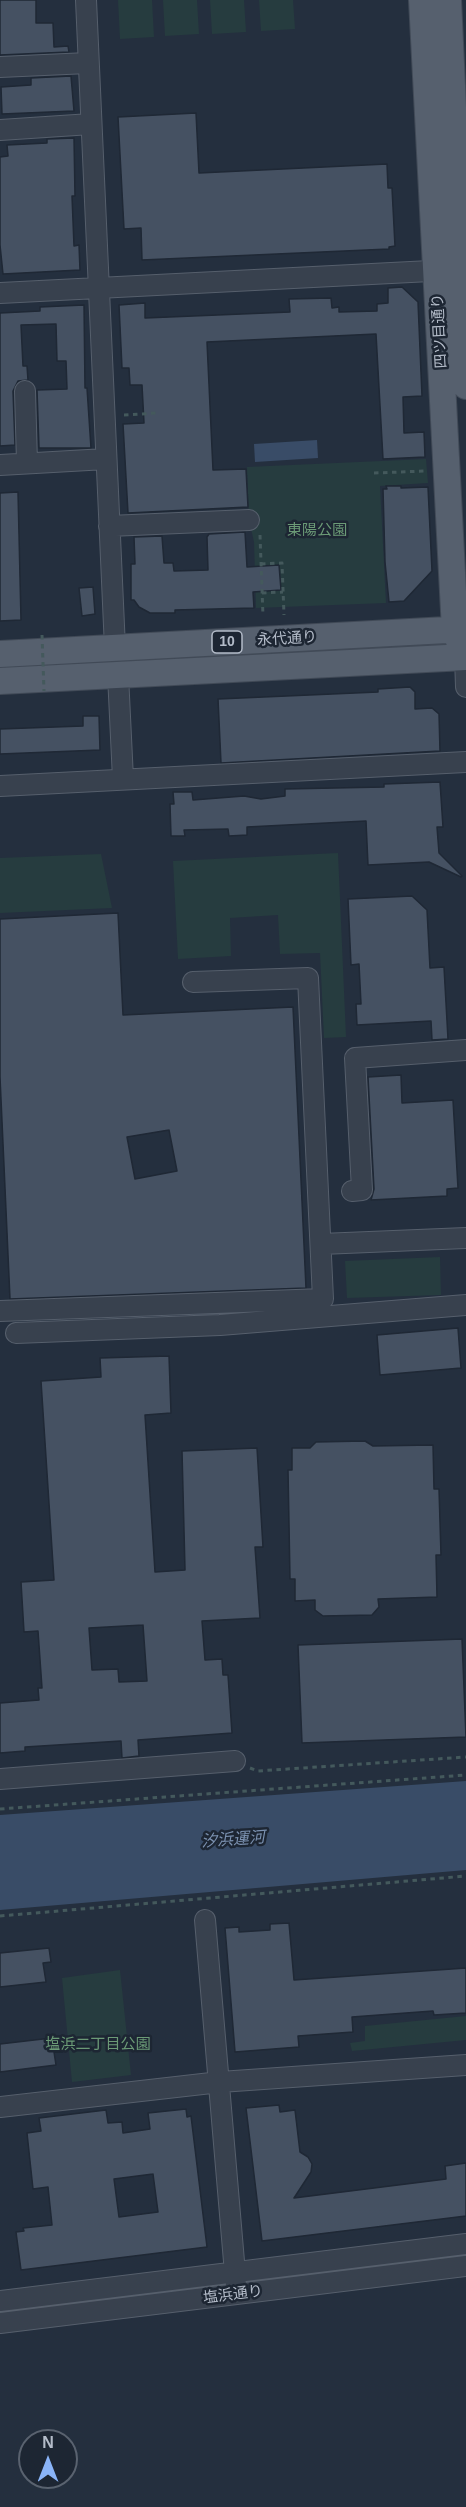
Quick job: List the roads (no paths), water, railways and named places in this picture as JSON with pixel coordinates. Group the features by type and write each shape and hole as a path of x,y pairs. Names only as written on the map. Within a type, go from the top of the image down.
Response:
{"main road":[{"name":"四ツ目通り","path":"423,0 466,386"},
{"name":"四ツ目通り","path":"448,0 460,630 466,656"},
{"name":"永代通り","path":"0,654 460,630"},
{"name":"永代通り","path":"0,681 466,656"}],"street":[{"path":"86,0 116,648"},
{"path":"0,67 88,63"},
{"path":"0,130 92,124"},
{"path":"0,293 454,270"},
{"path":"25,391 27,463"},
{"path":"0,465 106,459"},
{"path":"109,526 249,520"},
{"path":"466,656 466,687"},
{"path":"118,675 123,779"},
{"path":"0,786 466,762"},
{"path":"0,1311 323,1299 308,978 192,982"},
{"path":"352,1191 362,1190 355,1058 466,1050"},
{"path":"321,1244 466,1238"},
{"path":"16,1333 220,1325 466,1305"},
{"path":"0,1779 235,1761"},
{"path":"205,1920 236,2294"},
{"path":"0,2107 220,2082 466,2065"},
{"name":"塩浜通り","path":"0,2301 466,2244"},
{"name":"塩浜通り","path":"0,2323 466,2266"}],"water":[{"path":"317,440 318,458 255,462 254,444"},
{"name":"汐浜運河","path":"466,1781 466,1870 0,1910 0,1815"}],"park label":[{"name":"東陽公園","path":"317,531"},
{"name":"塩浜二丁目公園","path":"98,2045"}]}
